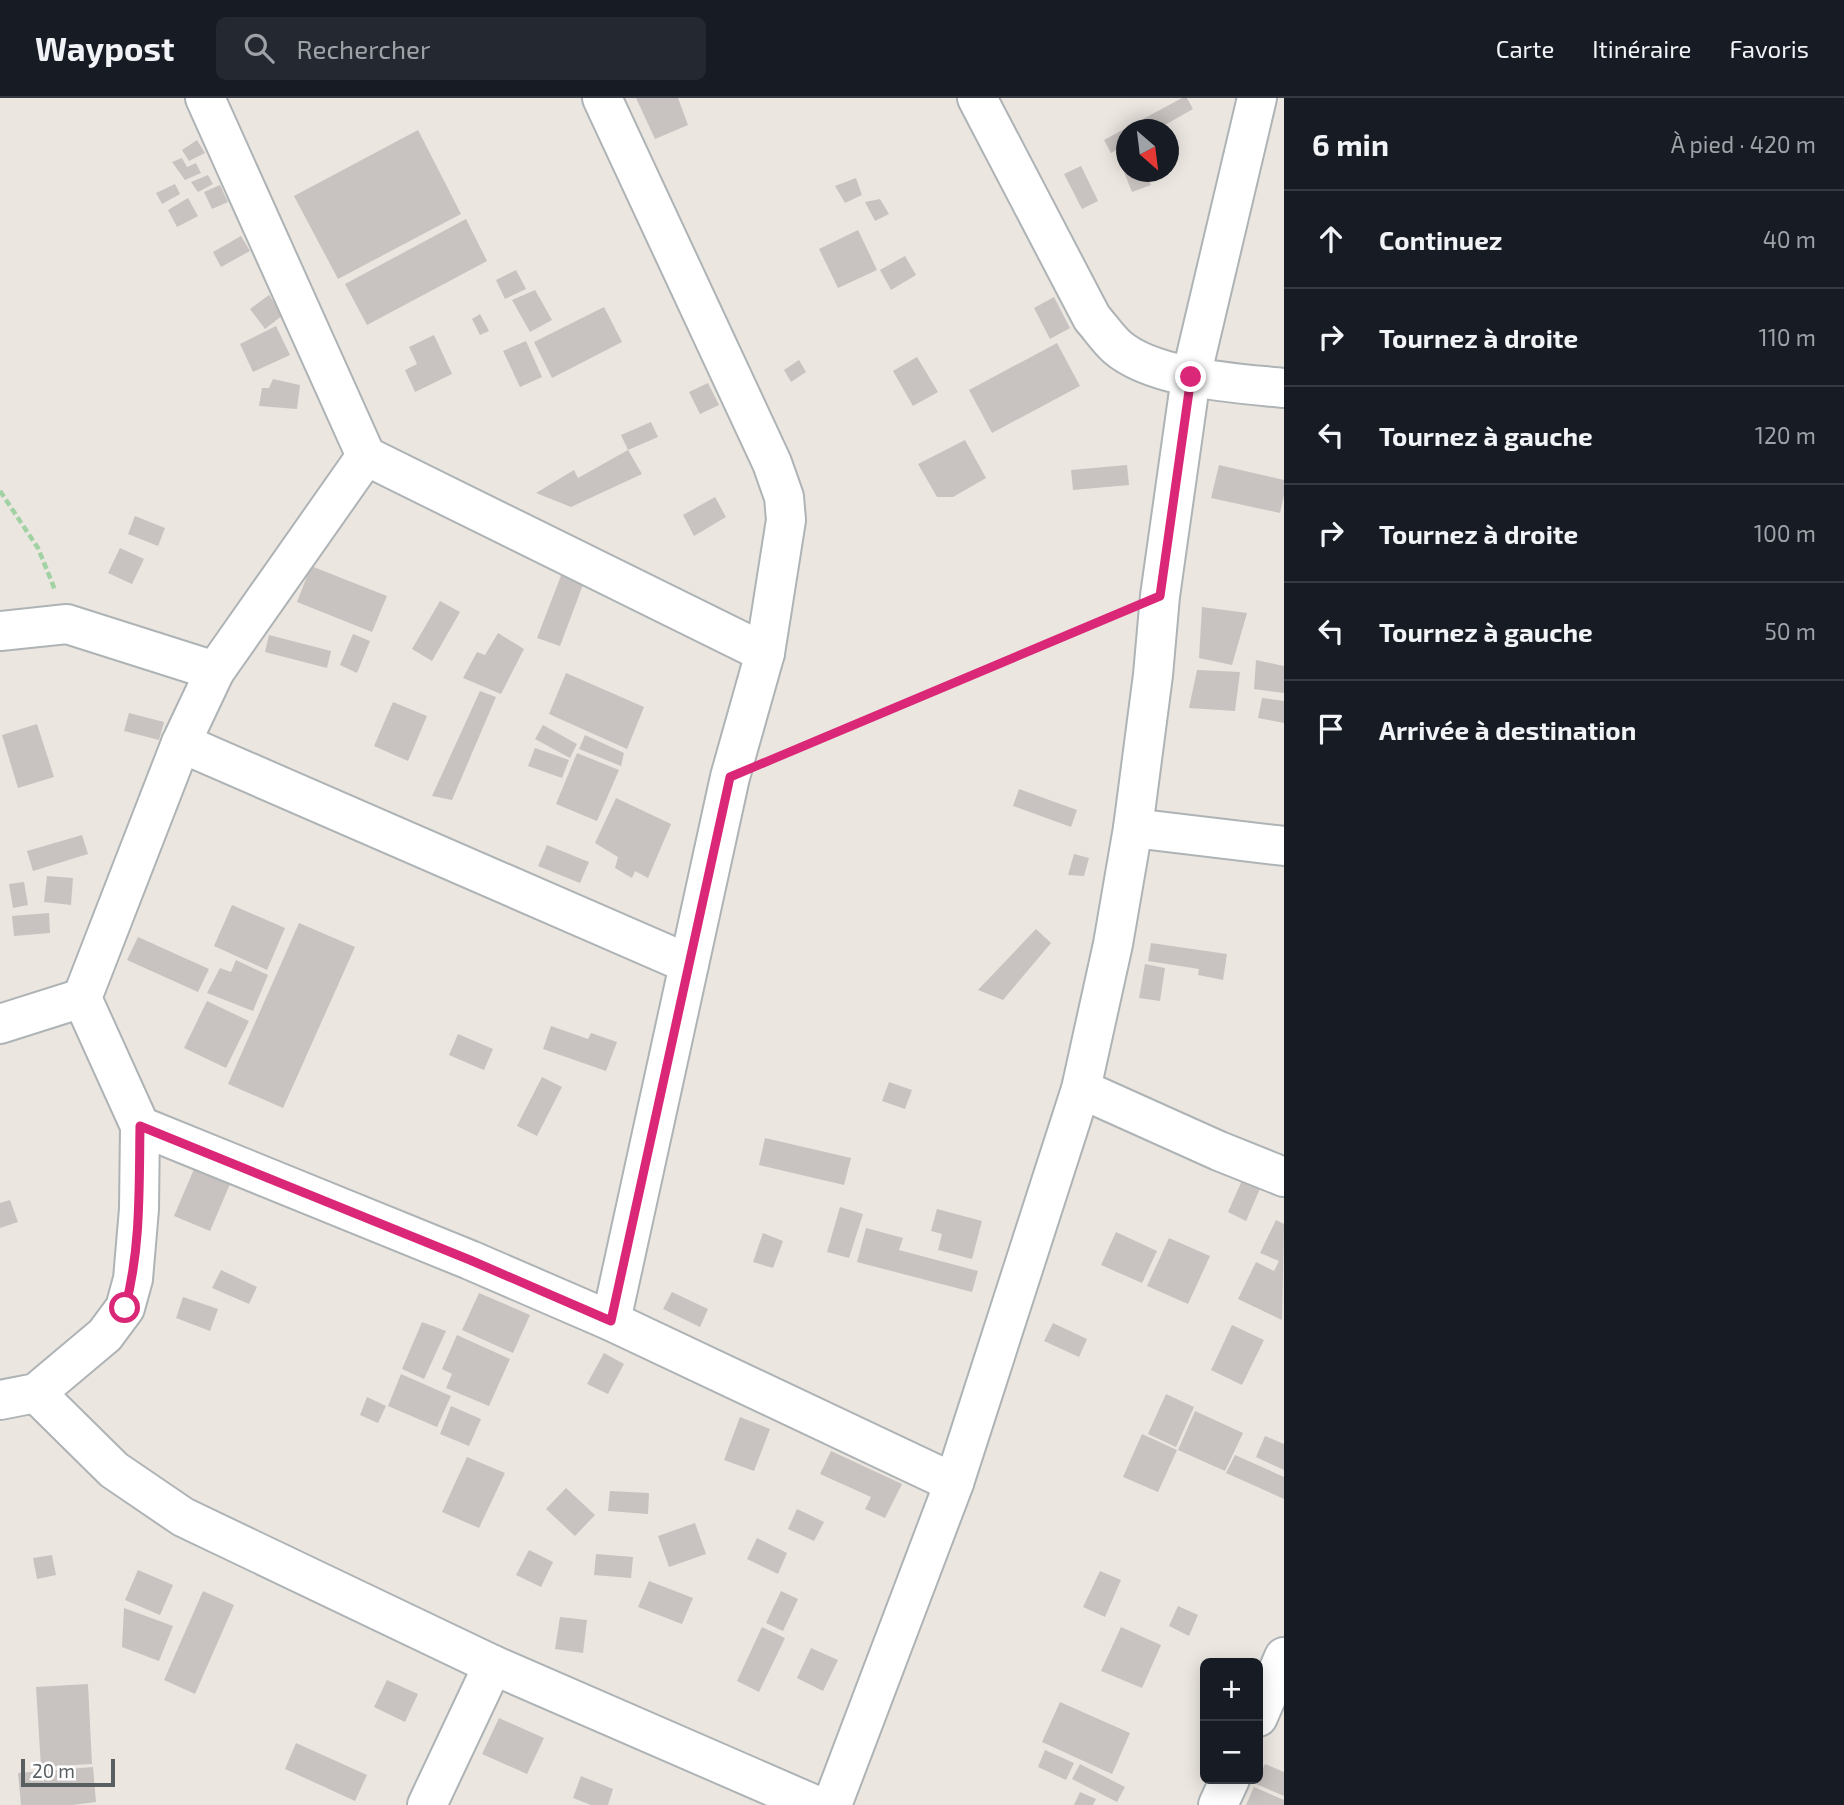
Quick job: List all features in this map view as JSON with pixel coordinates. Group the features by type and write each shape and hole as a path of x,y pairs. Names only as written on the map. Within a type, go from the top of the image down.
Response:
{"street":[{"path":"205,98 366,456 765,653"},
{"path":"602,98 772,463 784,497 786,520 765,653 730,777 611,1321"},
{"path":"977,98 1092,318 1117,347 1140,361 1191,377 1284,388"},
{"path":"832,1805 954,1483 1081,1089 1113,944 1133,828 1153,675 1160,596 1191,377 1257,98"},
{"path":"366,456 215,671 181,743 82,998 140,1126 138,1223 133,1279 125,1308 105,1335 18,1397 114,1470 183,1517 493,1665 815,1805"},
{"path":"0,631 67,624 215,671"},
{"path":"181,743 689,964"},
{"path":"1133,828 1284,846"},
{"path":"0,1024 82,998"},
{"path":"1081,1089 1284,1177"},
{"path":"140,1126 470,1260 611,1321 954,1483"},
{"path":"1263,1705 1284,1657"},
{"path":"427,1805 493,1665"},
{"path":"1219,1805 1228,1784"}],"path":[{"path":"0,491 38,548 67,624"},
{"path":"730,777 1160,596"}],"building":[{"path":"636,98 678,98 688,125 655,139"},
{"path":"1182,98 1187,98 1193,109 1175,119 1143,119"},
{"path":"418,130 461,214 338,279 294,196"},
{"path":"1116,134 1116,150 1111,153 1104,140"},
{"path":"197,140 205,153 189,161 182,150"},
{"path":"182,158 187,167 196,163 201,173 185,180 172,162"},
{"path":"1081,166 1098,201 1082,209 1064,174"},
{"path":"208,175 213,184 198,192 191,182"},
{"path":"856,178 862,195 845,203 835,186"},
{"path":"1128,182 1150,182 1151,185 1132,192"},
{"path":"175,184 180,194 162,204 156,193"},
{"path":"220,185 228,202 212,209 204,192"},
{"path":"188,198 198,216 177,227 168,210"},
{"path":"880,199 889,214 875,221 865,202"},
{"path":"466,219 487,261 367,325 345,284"},
{"path":"858,230 877,270 838,288 819,249"},
{"path":"241,236 250,251 221,267 213,252"},
{"path":"905,256 916,275 891,290 880,270"},
{"path":"516,270 526,289 505,299 496,280"},
{"path":"535,290 552,320 530,332 512,300"},
{"path":"269,295 283,315 265,329 250,309"},
{"path":"1054,297 1070,328 1050,339 1034,308"},
{"path":"604,307 622,342 552,378 534,342"},
{"path":"480,314 489,331 480,335 472,319"},
{"path":"276,326 290,355 253,372 240,344"},
{"path":"434,335 452,374 415,392 405,370 417,364 409,347"},
{"path":"526,341 542,377 520,387 503,351"},
{"path":"1057,343 1080,386 992,433 969,390"},
{"path":"917,357 938,392 913,406 893,371"},
{"path":"799,360 806,372 791,382 784,370"},
{"path":"273,379 300,385 297,409 259,406 262,388 269,388"},
{"path":"708,383 719,405 700,414 689,392"},
{"path":"651,422 658,437 628,450 621,435"},
{"path":"965,440 986,478 953,497 937,497 918,464"},
{"path":"628,450 642,474 571,507 536,493 574,470 578,478"},
{"path":"1127,465 1129,485 1073,490 1071,470"},
{"path":"1219,465 1284,480 1280,513 1211,498"},
{"path":"715,497 726,517 694,536 683,515"},
{"path":"135,516 165,528 158,546 128,534"},
{"path":"120,548 144,559 132,584 108,573"},
{"path":"311,566 387,596 372,632 297,602"},
{"path":"562,573 584,582 560,646 537,638"},
{"path":"440,601 460,612 432,661 412,649"},
{"path":"1202,607 1247,613 1232,665 1199,658"},
{"path":"498,633 524,649 501,694 463,678 477,652 485,655"},
{"path":"353,634 370,641 357,673 340,665"},
{"path":"269,635 331,651 327,668 265,652"},
{"path":"1256,660 1284,666 1284,693 1254,689"},
{"path":"1197,670 1240,672 1235,711 1189,708"},
{"path":"566,673 644,707 627,749 549,714"},
{"path":"480,691 496,697 452,800 432,796"},
{"path":"1262,698 1284,701 1284,723 1258,718"},
{"path":"393,702 427,716 408,761 374,746"},
{"path":"129,713 164,722 159,740 124,731"},
{"path":"37,724 54,777 18,788 2,735"},
{"path":"543,725 577,744 570,758 535,739"},
{"path":"585,735 624,753 621,766 579,749"},
{"path":"535,748 569,760 562,778 528,766"},
{"path":"577,753 619,770 597,821 556,804"},
{"path":"1019,789 1077,810 1071,827 1013,806"},
{"path":"616,798 671,824 648,878 635,871 632,878 615,868 618,857 595,843"},
{"path":"82,835 88,854 33,871 27,851"},
{"path":"547,845 589,862 580,883 538,866"},
{"path":"1074,854 1089,858 1084,876 1068,875"},
{"path":"47,876 73,878 71,905 44,902"},
{"path":"24,882 28,905 13,908 9,884"},
{"path":"232,905 285,928 267,970 214,946"},
{"path":"49,913 50,933 14,936 12,916"},
{"path":"299,923 355,947 283,1108 228,1084"},
{"path":"1036,929 1051,943 1003,1000 978,990"},
{"path":"138,937 209,969 198,992 127,960"},
{"path":"1151,943 1227,954 1223,980 1198,975 1199,969 1148,961"},
{"path":"236,960 268,975 253,1011 207,993 220,968 231,972"},
{"path":"1145,964 1165,968 1160,1001 1139,998"},
{"path":"207,1001 249,1021 226,1068 184,1048"},
{"path":"551,1026 588,1039 591,1033 617,1042 606,1071 543,1049"},
{"path":"458,1034 493,1049 484,1070 449,1055"},
{"path":"542,1077 562,1087 537,1136 517,1126"},
{"path":"889,1082 912,1090 905,1109 882,1101"},
{"path":"765,1138 851,1158 844,1185 759,1165"},
{"path":"194,1169 230,1184 210,1231 174,1216"},
{"path":"1244,1176 1262,1184 1246,1221 1228,1212"},
{"path":"10,1200 18,1222 0,1228 0,1203"},
{"path":"840,1207 863,1214 849,1258 827,1252"},
{"path":"937,1209 982,1221 972,1259 938,1250 942,1234 931,1231"},
{"path":"1276,1220 1284,1224 1282,1320 1238,1299 1256,1262 1274,1271 1279,1261 1260,1253"},
{"path":"866,1228 903,1238 899,1250 978,1271 972,1292 857,1262"},
{"path":"1116,1232 1157,1251 1142,1283 1101,1265"},
{"path":"763,1233 783,1241 773,1268 753,1262"},
{"path":"1169,1238 1210,1256 1188,1304 1147,1286"},
{"path":"221,1270 257,1287 249,1304 212,1288"},
{"path":"672,1292 708,1309 700,1327 663,1309"},
{"path":"479,1293 530,1315 513,1353 462,1330"},
{"path":"183,1297 218,1309 210,1331 176,1318"},
{"path":"422,1322 446,1331 424,1379 402,1369"},
{"path":"1053,1323 1087,1339 1079,1357 1044,1341"},
{"path":"1232,1325 1264,1340 1242,1385 1211,1370"},
{"path":"457,1335 510,1359 489,1406 446,1388 452,1374 442,1369"},
{"path":"604,1353 624,1364 608,1394 587,1384"},
{"path":"401,1374 451,1396 437,1427 388,1406"},
{"path":"1166,1394 1194,1407 1176,1447 1148,1434"},
{"path":"367,1397 386,1406 378,1423 360,1415"},
{"path":"451,1406 481,1419 469,1446 440,1434"},
{"path":"1195,1411 1243,1433 1225,1471 1178,1450"},
{"path":"740,1417 770,1429 754,1471 724,1460"},
{"path":"1142,1434 1177,1450 1158,1492 1123,1477"},
{"path":"1265,1436 1284,1444 1284,1470 1256,1457"},
{"path":"831,1451 902,1484 885,1518 865,1509 871,1497 820,1474"},
{"path":"1235,1455 1284,1477 1284,1499 1226,1473"},
{"path":"467,1457 505,1473 479,1528 442,1512"},
{"path":"566,1488 595,1515 575,1536 546,1509"},
{"path":"610,1491 649,1493 648,1514 608,1511"},
{"path":"797,1509 824,1522 814,1541 788,1529"},
{"path":"695,1523 706,1554 669,1567 658,1536"},
{"path":"757,1538 787,1553 778,1574 747,1559"},
{"path":"529,1550 553,1562 541,1587 516,1575"},
{"path":"596,1554 633,1557 631,1578 594,1575"},
{"path":"52,1555 56,1575 37,1579 33,1558"},
{"path":"138,1570 173,1585 160,1615 125,1600"},
{"path":"1100,1571 1121,1580 1105,1617 1083,1607"},
{"path":"649,1581 693,1598 682,1624 638,1607"},
{"path":"203,1591 234,1605 195,1694 164,1680"},
{"path":"781,1591 798,1599 783,1631 766,1623"},
{"path":"1178,1606 1198,1615 1189,1636 1169,1626"},
{"path":"124,1608 173,1626 159,1661 122,1647"},
{"path":"560,1617 587,1620 583,1653 555,1649"},
{"path":"762,1627 785,1638 759,1692 737,1681"},
{"path":"1121,1627 1161,1645 1142,1688 1101,1671"},
{"path":"811,1648 838,1660 823,1691 797,1678"},
{"path":"387,1680 418,1694 405,1722 374,1707"},
{"path":"88,1684 92,1764 41,1767 36,1687"},
{"path":"1060,1702 1130,1733 1112,1774 1042,1742"},
{"path":"499,1718 544,1738 527,1774 482,1754"},
{"path":"296,1743 367,1775 355,1801 285,1769"},
{"path":"1045,1750 1074,1763 1066,1780 1038,1767"},
{"path":"1080,1764 1125,1787 1117,1802 1072,1779"},
{"path":"1265,1764 1284,1772 1284,1796 1256,1784 1263,1784"},
{"path":"93,1767 96,1802 21,1805 18,1773"},
{"path":"581,1776 613,1789 608,1805 591,1805 573,1798"},
{"path":"1254,1787 1284,1800 1284,1805 1246,1805"},
{"path":"1080,1792 1096,1799 1093,1805 1074,1805"}],"route":[{"path":"125,1308 133,1279 139,1209 140,1126 470,1260 611,1321 730,777 1160,596 1191,377"}]}
